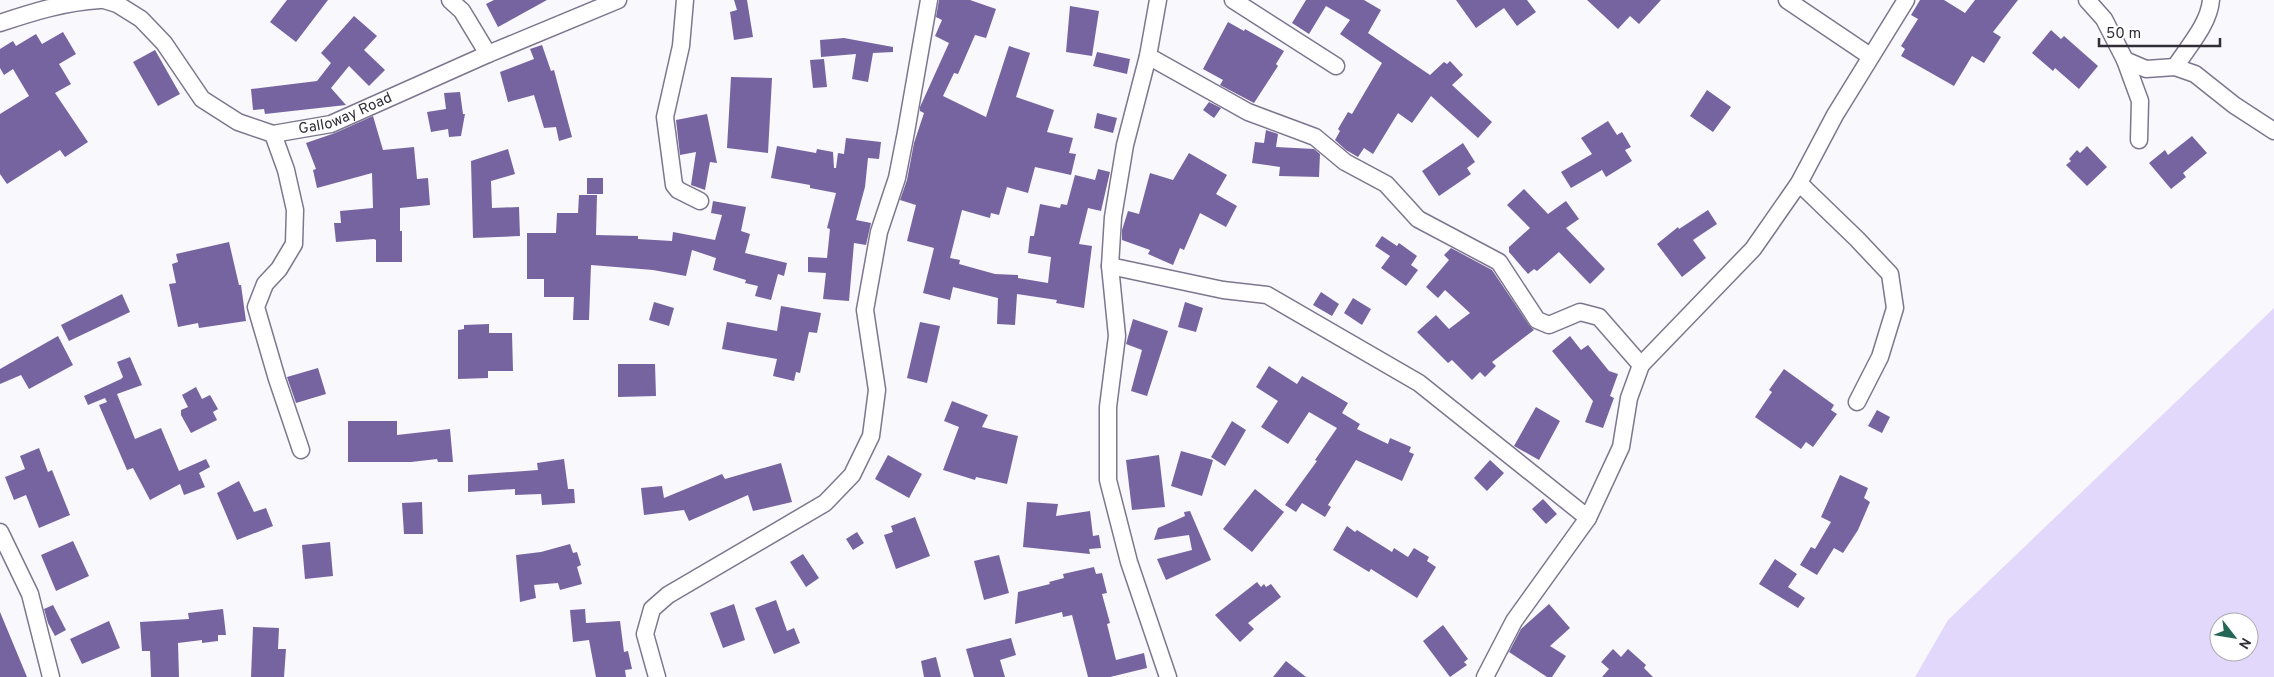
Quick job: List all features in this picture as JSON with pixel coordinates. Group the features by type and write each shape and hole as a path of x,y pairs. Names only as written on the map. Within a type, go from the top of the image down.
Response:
{"street":[{"path":"0,24 48,7 100,0"},
{"name":"Galloway Road","path":"104,0 116,4 141,19 164,43 202,98 238,122 273,134 332,124 488,54 618,0"},
{"path":"450,0 462,11 488,54"},
{"path":"685,0 681,46 665,117 674,185 678,190 700,201"},
{"path":"657,677 645,634 652,609 668,595 825,503 852,475 870,436 877,390 865,310 879,232 897,178 929,0"},
{"path":"1158,0 1148,56 1125,145 1113,217 1110,266 1117,336 1108,407 1108,480 1129,562 1168,677"},
{"path":"1233,0 1336,66"},
{"path":"1787,0 1870,56"},
{"path":"1485,677 1514,621 1588,518 1621,447 1629,398 1641,365 1753,249 1799,183 1835,114 1906,0"},
{"path":"2087,0 2104,20 2125,60 2140,101 2139,140"},
{"path":"2175,67 2198,33 2210,7 2211,0"},
{"path":"1148,56 1248,112 1315,137 1345,162 1386,184 1418,219 1499,262 1537,320 1549,325 1580,312 1599,317 1641,365"},
{"path":"2125,60 2146,69 2175,67 2194,74 2234,105 2274,131"},
{"path":"273,134 286,170 295,210 294,244 279,269 265,284 256,308 301,450"},
{"path":"1799,183 1890,274 1895,308 1880,357 1857,402"},
{"path":"1110,266 1223,290 1267,295 1419,383 1588,518"},
{"path":"0,532 30,594 51,677"}],"shaded area":[{"path":"2274,308 2274,677 1915,677 1948,620"}],"building":[{"path":"287,0 328,0 296,42 270,22"},
{"path":"494,0 547,0 498,27 486,4"},
{"path":"734,0 747,0 753,37 734,40 730,12 737,10"},
{"path":"939,0 970,0 996,9 986,38 975,35 958,74 954,73 943,96 986,117 1009,46 1030,53 1016,97 1054,110 1047,132 1073,138 1069,153 1076,154 1071,175 1035,167 1028,193 1007,187 999,215 991,213 990,218 962,210 950,258 960,260 959,264 995,274 1018,275 1018,278 1048,283 1051,257 1028,253 1030,236 1034,236 1040,204 1060,208 1061,204 1067,205 1075,175 1095,180 1098,169 1110,172 1101,211 1088,208 1079,244 1092,246 1084,308 1056,303 1057,300 1017,294 1015,325 997,324 998,298 953,287 950,300 923,293 934,248 907,241 916,205 900,200 907,180 914,143 924,113 920,111 920,107 949,43 935,36 942,20 936,17"},
{"path":"1306,0 1364,0 1381,10 1368,33 1430,75 1444,62 1447,64 1450,61 1463,75 1452,85 1492,122 1478,138 1431,96 1412,123 1398,113 1373,154 1364,148 1358,157 1346,150 1335,140 1340,131 1338,129 1348,112 1352,114 1382,63 1340,34 1350,20 1326,6 1309,34 1292,23"},
{"path":"1456,0 1527,0 1536,12 1517,26 1504,8 1476,28"},
{"path":"1587,0 1661,0 1639,24 1630,16 1618,29"},
{"path":"1920,0 1944,0 1965,13 1975,0 2018,0 1993,32 2001,37 1984,63 1972,56 1954,86 1901,56 1905,49 1901,46 1918,19 1911,15"},
{"path":"1070,6 1099,11 1092,56 1066,52"},
{"path":"354,16 377,36 364,50 385,70 369,86 349,66 331,88 346,105 265,114 264,109 253,110 251,89 317,81 331,63 321,53"},
{"path":"1228,22 1244,31 1245,29 1284,51 1276,64 1278,66 1254,103 1220,85 1223,80 1203,69"},
{"path":"2051,30 2061,39 2064,36 2098,66 2079,89 2055,68 2053,71 2032,53"},
{"path":"63,32 76,54 59,64 71,84 55,93 88,142 65,157 60,150 7,184 0,174 0,114 29,96 13,69 4,75 0,68 0,49 13,41 16,46 36,34 42,44"},
{"path":"844,38 893,47 893,52 873,53 868,82 852,79 856,54 821,57 820,40"},
{"path":"542,45 551,71 554,70 572,137 559,141 556,127 544,128 534,95 508,102 500,72 534,59 530,49"},
{"path":"155,50 180,94 158,106 133,62"},
{"path":"1097,52 1130,59 1127,74 1093,66"},
{"path":"824,59 827,87 813,88 810,60"},
{"path":"731,77 772,78 768,153 727,148"},
{"path":"1707,90 1731,107 1713,132 1690,116"},
{"path":"460,92 463,114 465,114 461,136 449,137 448,129 431,132 427,112 446,109 444,93"},
{"path":"1209,102 1221,108 1214,118 1203,110"},
{"path":"1097,113 1117,118 1113,133 1094,128"},
{"path":"707,114 717,163 710,162 705,190 691,185 696,152 680,155 676,120"},
{"path":"373,116 383,150 414,147 417,179 428,178 430,205 400,208 402,262 376,262 376,240 374,239 336,242 334,223 341,223 340,211 373,208 372,173 317,188 313,170 316,169 306,143 335,133"},
{"path":"1608,121 1617,135 1622,132 1631,147 1625,150 1632,161 1606,177 1602,170 1571,188 1561,172 1592,154 1581,138"},
{"path":"1266,130 1278,134 1276,147 1314,149 1320,154 1319,177 1279,176 1280,167 1252,163 1255,142 1264,143"},
{"path":"2192,136 2207,153 2183,173 2186,177 2171,189 2149,163 2165,150 2168,155"},
{"path":"846,138 881,142 879,159 868,158 865,187 856,220 871,223 866,245 854,243 849,301 823,299 826,273 808,272 808,257 827,258 830,229 827,228 836,193 810,188 810,185 771,178 777,146 816,153 817,149 833,152 834,168 836,168 838,153 844,154"},
{"path":"1463,143 1475,162 1467,168 1471,174 1439,196 1422,171"},
{"path":"2087,146 2107,167 2087,186 2066,165 2071,161 2069,159 2077,150 2080,153"},
{"path":"508,149 515,174 491,181 492,208 519,207 520,236 473,238 471,161"},
{"path":"1189,153 1227,175 1216,194 1237,206 1226,227 1200,213 1184,250 1180,248 1173,265 1148,254 1150,250 1122,240 1122,230 1128,211 1139,214 1150,173 1173,180"},
{"path":"587,178 603,178 603,194 587,194"},
{"path":"1524,189 1548,214 1566,201 1579,219 1566,228 1605,269 1590,284 1559,252 1537,271 1534,269 1528,274 1509,252 1509,247 1530,228 1507,205"},
{"path":"579,195 597,195 596,235 638,236 638,239 672,241 673,232 715,240 722,215 711,213 713,201 746,207 741,231 750,234 745,253 787,263 784,276 778,274 771,300 755,296 758,286 745,283 746,280 713,270 716,258 692,250 686,276 653,270 591,265 589,320 573,320 574,297 544,297 544,279 527,279 527,233 556,233 557,213 578,213"},
{"path":"1708,210 1717,224 1693,240 1706,258 1682,277 1657,244 1678,227 1679,229"},
{"path":"1382,236 1397,246 1399,243 1417,256 1411,265 1418,270 1406,286 1381,268 1390,256 1375,246"},
{"path":"229,242 239,285 241,285 246,321 199,328 198,323 178,327 169,284 176,283 172,264 178,262 176,254"},
{"path":"1451,248 1492,270 1534,330 1492,362 1496,366 1485,377 1480,372 1472,380 1452,360 1448,363 1417,332 1436,315 1449,329 1470,313 1445,290 1438,298 1426,287 1449,260 1444,255"},
{"path":"1321,292 1339,304 1332,316 1313,305"},
{"path":"122,294 130,312 69,341 61,325"},
{"path":"1353,298 1371,309 1362,325 1344,313"},
{"path":"654,302 674,308 669,326 649,320"},
{"path":"1185,302 1203,308 1196,332 1178,327"},
{"path":"781,306 821,313 817,333 809,332 800,373 796,372 794,381 773,376 777,359 722,349 727,322 777,331"},
{"path":"1133,319 1168,331 1147,396 1131,391 1142,350 1126,344"},
{"path":"920,322 940,326 927,383 907,378"},
{"path":"489,324 489,333 512,333 513,371 488,371 488,378 458,379 458,330 464,329 464,325"},
{"path":"58,336 73,365 29,389 21,375 0,384 0,369"},
{"path":"1570,336 1581,350 1588,345 1609,371 1618,374 1610,396 1614,398 1603,428 1585,422 1593,401 1552,351"},
{"path":"130,357 142,385 117,394 135,439 161,428 179,471 206,459 210,467 199,473 205,487 184,495 180,484 150,500 133,468 127,470 99,405 107,402 105,398 88,405 84,396 121,379 123,377 117,362"},
{"path":"618,364 655,364 656,396 618,397"},
{"path":"1269,366 1297,384 1302,376 1348,403 1342,413 1360,424 1357,429 1388,444 1390,438 1411,447 1409,452 1414,454 1402,481 1356,460 1328,505 1331,507 1325,517 1302,503 1296,512 1285,505 1317,461 1315,460 1337,428 1309,412 1288,444 1261,427 1278,401 1256,387"},
{"path":"318,368 326,394 296,403 287,377"},
{"path":"1784,369 1834,405 1831,410 1837,414 1813,447 1806,442 1801,449 1755,417 1772,392 1769,390"},
{"path":"196,387 202,399 210,395 218,409 213,412 217,420 191,433 181,415 181,410 188,407 182,395"},
{"path":"952,401 988,415 982,427 1018,436 1007,484 976,477 975,480 943,470 959,427 944,421"},
{"path":"1536,407 1560,421 1539,460 1514,446"},
{"path":"1877,410 1890,417 1882,433 1868,426"},
{"path":"348,421 397,421 397,435 450,429 453,462 438,462 437,459 411,462 348,462"},
{"path":"1232,421 1246,430 1225,466 1211,457"},
{"path":"39,448 48,472 52,470 70,515 39,528 26,495 14,500 5,477 25,469 20,456"},
{"path":"1181,451 1213,460 1202,496 1171,486"},
{"path":"888,455 922,474 909,498 875,479"},
{"path":"1159,455 1165,507 1132,510 1126,460"},
{"path":"564,459 568,489 574,489 575,503 542,505 541,494 515,495 515,489 468,492 468,475 538,470 537,463"},
{"path":"1490,460 1504,473 1487,491 1474,478"},
{"path":"781,463 792,502 753,511 748,495 689,521 684,510 644,515 641,488 662,486 664,498 722,474 725,479"},
{"path":"1840,475 1868,488 1864,498 1870,502 1858,530 1843,553 1834,548 1817,575 1800,565 1811,547 1815,549 1831,522 1821,517"},
{"path":"239,481 254,512 266,508 273,526 237,540 217,493"},
{"path":"1255,489 1284,512 1252,552 1223,529"},
{"path":"1543,499 1557,514 1546,524 1532,509"},
{"path":"422,502 423,534 404,534 402,503"},
{"path":"1027,502 1058,504 1056,516 1090,511 1093,536 1099,535 1101,548 1089,549 1090,554 1023,547"},
{"path":"1190,511 1211,560 1166,580 1157,559 1192,550 1189,535 1154,540 1158,528 1185,516 1184,512"},
{"path":"915,517 930,556 896,569 884,535 893,532 891,526"},
{"path":"1347,526 1355,532 1357,530 1392,552 1394,548 1408,557 1414,548 1429,557 1427,561 1436,567 1417,598 1371,569 1369,572 1333,550"},
{"path":"857,532 864,543 853,550 846,539"},
{"path":"73,541 89,576 56,591 41,555"},
{"path":"330,542 333,576 305,579 302,545"},
{"path":"570,544 573,553 577,552 581,565 577,567 582,584 560,590 558,583 534,585 536,598 520,602 516,555 541,552"},
{"path":"803,554 819,578 806,587 790,562"},
{"path":"999,555 1009,593 984,600 974,561"},
{"path":"1775,559 1797,574 1788,587 1805,598 1798,608 1759,584"},
{"path":"1094,567 1096,574 1102,573 1107,593 1102,594 1110,623 1107,624 1116,660 1144,653 1147,668 1110,677 1088,677 1072,615 1063,617 1062,612 1015,624 1018,592 1050,584 1049,582 1064,578 1063,574"},
{"path":"1257,582 1261,587 1264,584 1266,587 1271,584 1281,597 1248,623 1254,629 1240,642 1215,615"},
{"path":"776,600 787,631 794,628 800,643 774,654 755,608"},
{"path":"734,604 745,640 723,648 710,613"},
{"path":"1549,604 1570,628 1550,646 1566,656 1552,677 1547,677 1509,652 1521,629"},
{"path":"53,605 66,630 55,636 48,623 44,609"},
{"path":"223,609 226,635 218,635 218,641 202,643 202,640 178,643 179,677 151,677 150,651 142,651 140,622 189,619 188,613"},
{"path":"585,609 586,623 620,621 624,652 628,651 632,669 625,670 626,677 596,677 589,640 573,642 570,610"},
{"path":"0,612 27,677 0,677"},
{"path":"109,621 120,648 82,664 70,639"},
{"path":"1443,625 1468,659 1464,662 1467,665 1450,677 1423,641"},
{"path":"253,627 279,628 278,649 286,649 284,677 251,677"},
{"path":"1011,638 1016,655 1000,660 1005,677 974,677 966,649"},
{"path":"1613,649 1621,657 1628,649 1646,665 1644,668 1653,677 1602,677 1609,669 1601,662"},
{"path":"936,657 941,677 924,677 921,661"},
{"path":"1286,661 1306,677 1273,677"}]}
